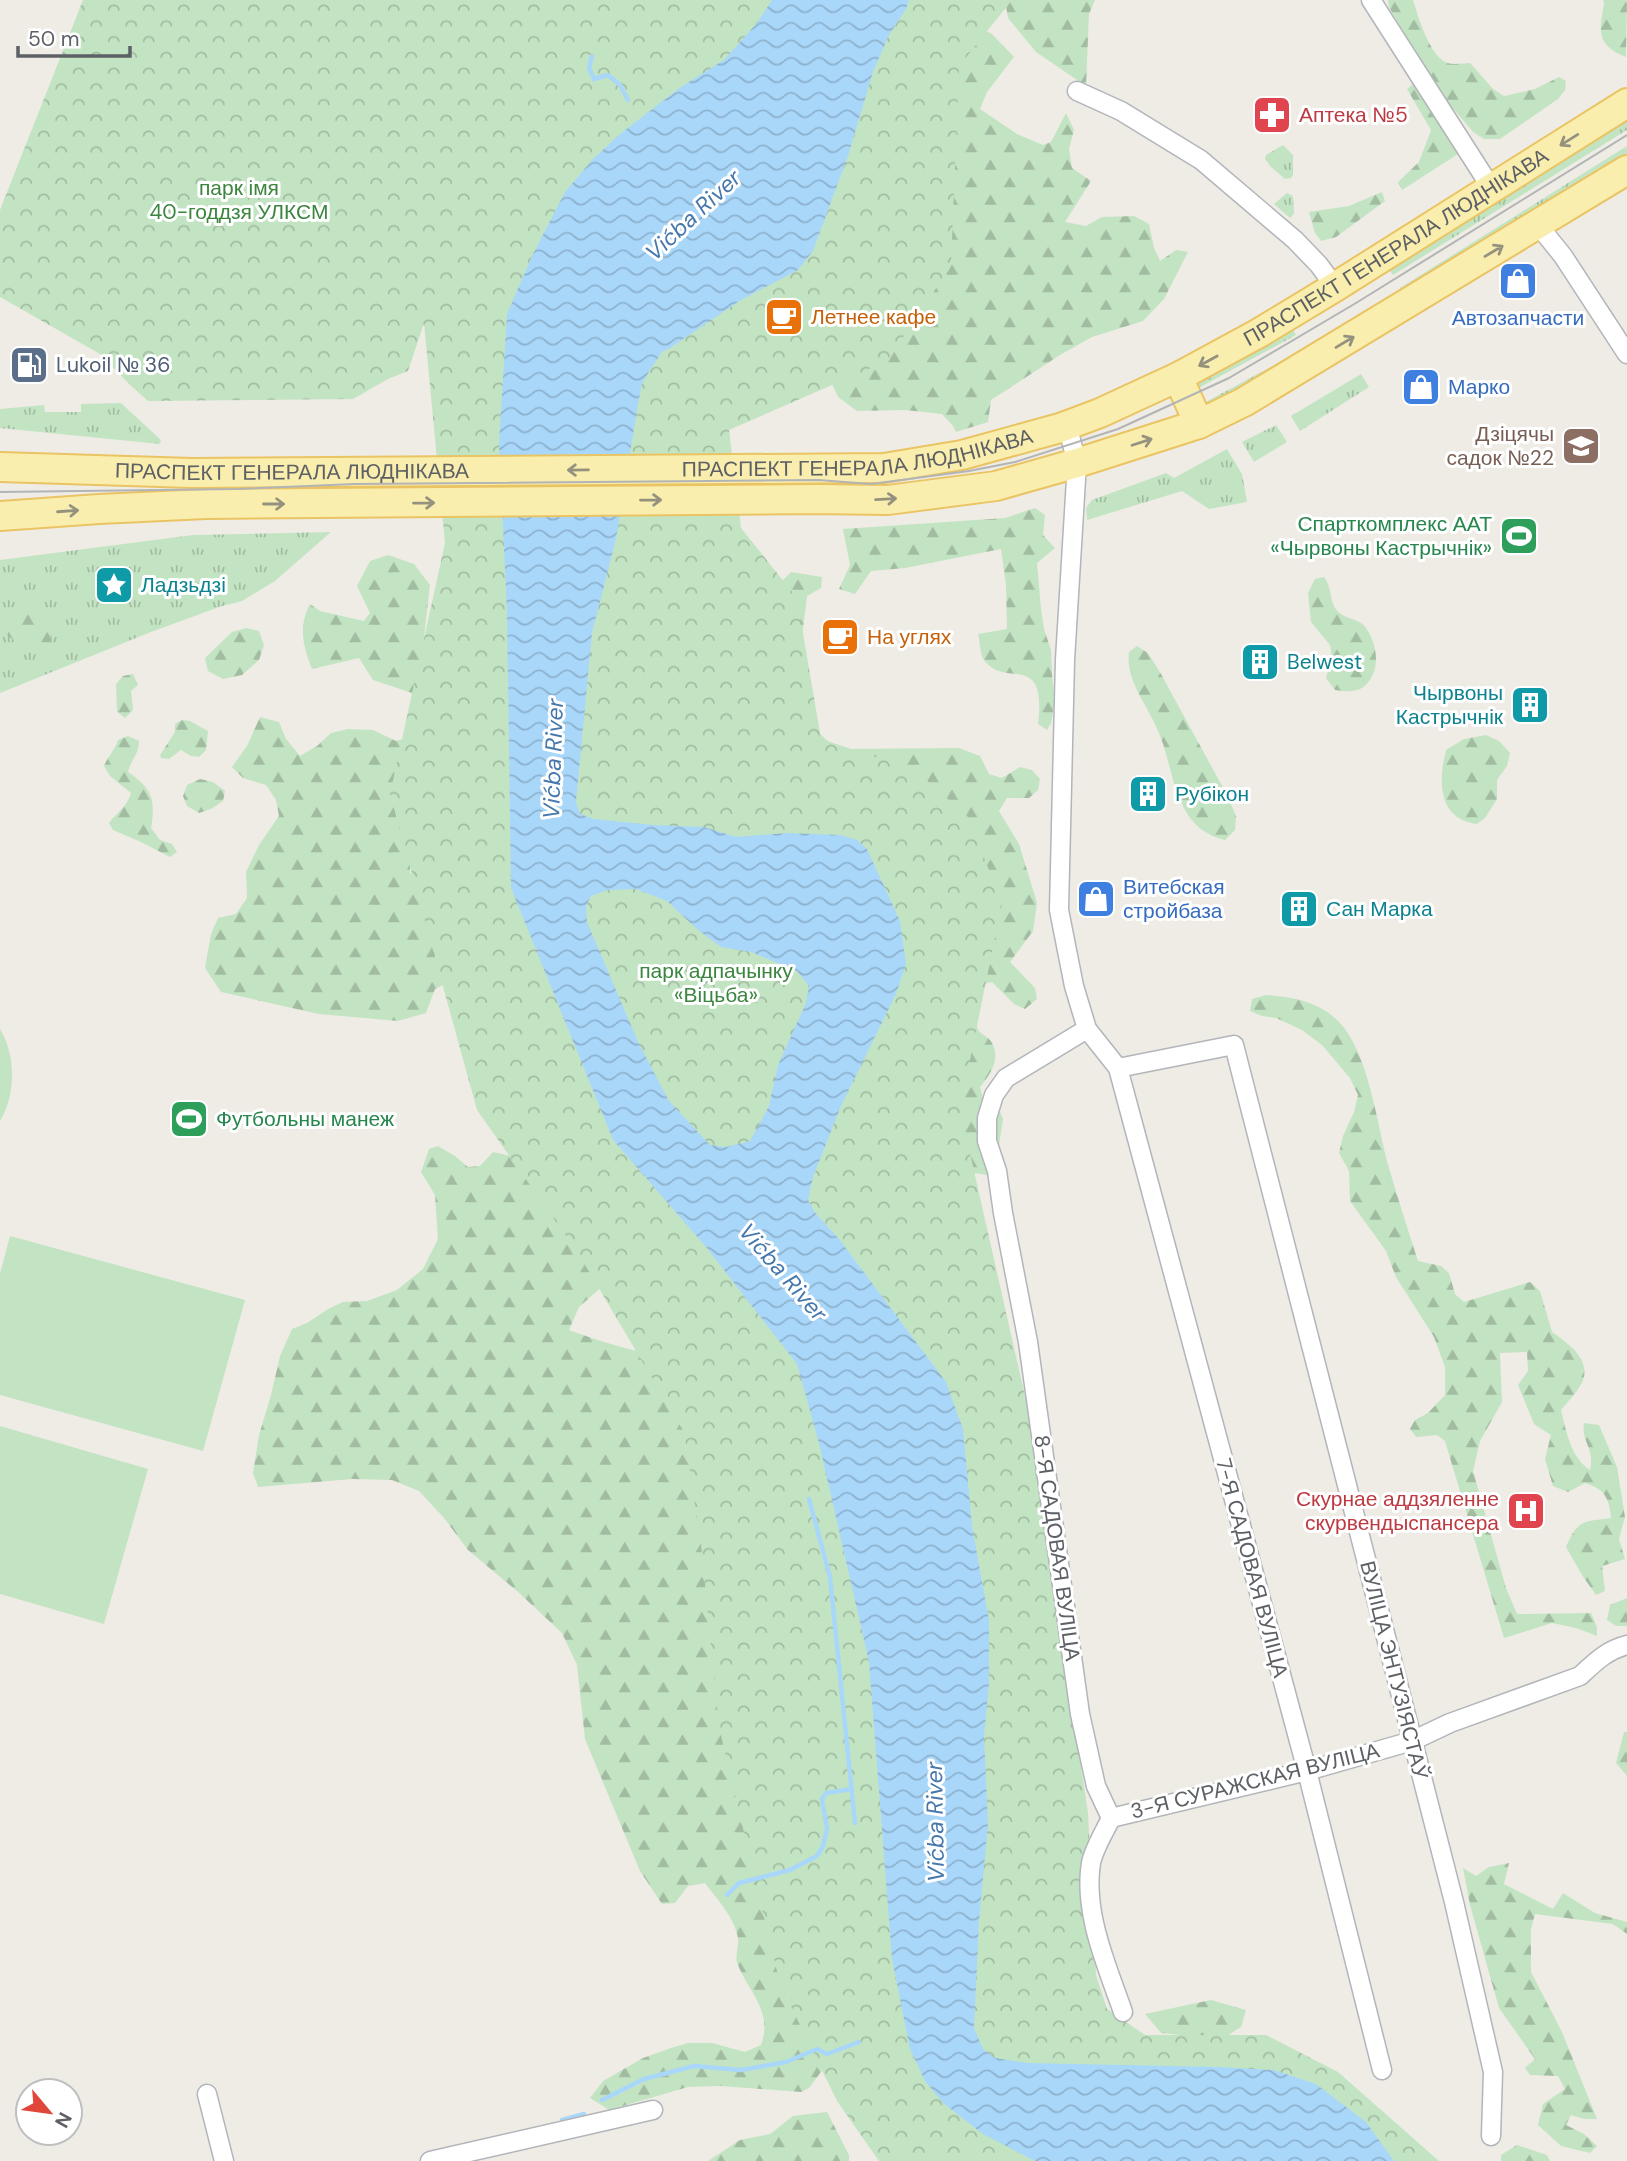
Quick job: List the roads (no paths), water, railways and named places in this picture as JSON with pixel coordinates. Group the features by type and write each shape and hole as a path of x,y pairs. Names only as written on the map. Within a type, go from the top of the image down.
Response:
{"main road":[{"name":"ПРАСПЕКТ ГЕНЕРАЛА ЛЮДНІКАВА","path":"0,467 192,473 884,468 962,455 1067,425 1178,377 1259,333 1335,287 1627,103"},
{"name":"ПРАСПЕКТ ГЕНЕРАЛА ЛЮДНІКАВА","path":"0,516 194,505 888,500 982,488 1031,477 1199,424 1275,384 1627,170"},
{"path":"1178,377 1199,424"}],"street":[{"path":"1371,0 1492,189"},
{"path":"1077,92 1121,111 1201,160 1295,240 1335,287"},
{"path":"1538,225 1563,257 1627,354"},
{"path":"1067,425 1077,463 1065,660 1059,910 1074,986 1087,1029 1118,1068"},
{"path":"192,473 194,505"},
{"name":"8-Я САДОВАЯ ВУЛІЦА","path":"1087,1029 1006,1078 994,1095 987,1118 987,1141 997,1171 1028,1342 1080,1714 1096,1786 1111,1818"},
{"name":"ВУЛІЦА ЭНТУЗІЯСТАЎ","path":"1118,1068 1234,1045 1454,1902 1493,2072 1491,2136"},
{"name":"7-Я САДОВАЯ ВУЛІЦА","path":"1118,1068 1307,1771 1382,2070"},
{"name":"3-Я СУРАЖСКАЯ ВУЛІЦА","path":"1111,1818 1307,1771 1412,1741 1450,1723 1580,1676 1613,1649 1627,1645"},
{"path":"1111,1818 1091,1860 1089,1889 1098,1939 1124,2012"},
{"path":"207,2094 224,2161"},
{"path":"430,2161 653,2110"}],"water":[{"name":"Vićba River","path":"772,0 909,0 889,35 873,72 848,156 813,251 798,270 741,300 662,352 642,384 616,539 592,633 576,802 580,814 594,819 704,827 736,837 787,833 840,835 857,840 867,849 900,921 906,964 896,994 841,1106 813,1177 808,1200 946,1382 963,1429 972,1526 989,1620 989,1684 984,1736 988,1824 979,1921 974,2028 983,2049 995,2058 1028,2063 1274,2070 1316,2084 1366,2122 1394,2161 1035,2161 983,2134 943,2103 925,2081 910,2049 892,1959 869,1662 819,1443 797,1364 706,1247 613,1140 511,888 507,610 499,443 507,314 532,256 565,192 593,159 620,134 681,87 724,60 757,23","holes":["636,889 667,901 721,947 751,952 797,971 809,986 806,1003 778,1065 769,1106 750,1141 726,1147 710,1145 669,1101 639,1044 587,922 586,906 591,896 607,890"]}],"waterway":[{"path":"592,56 589,68 594,79 608,75 620,85 628,100"},
{"path":"809,1499 830,1577 855,1823"},
{"path":"727,1895 739,1883 790,1870 817,1856 823,1846 827,1829 822,1799 826,1793 852,1789"},
{"path":"602,2100 644,2079 694,2066 741,2070 786,2062 817,2049 827,2054 859,2042"},
{"path":"562,2120 584,2114"}],"tram line":[{"path":"0,492 238,489 355,484 818,480 871,484 1015,462 1118,429 1229,378 1356,303 1627,135"}],"place":[{"name":"Аптека №5","path":"1272,115"},
{"name":"Автозапчасти","path":"1518,281"},
{"name":"Летнее кафе","path":"784,317"},
{"name":"Lukoil № 36","path":"29,365"},
{"name":"Марко","path":"1421,387"},
{"name":"Дзіцячы садок №22","path":"1581,446"},
{"name":"Спарткомплекс ААТ «Чырвоны Кастрычнік»","path":"1519,536"},
{"name":"Ладзьдзі","path":"114,585"},
{"name":"На углях","path":"840,637"},
{"name":"Belwest","path":"1260,662"},
{"name":"Чырвоны Кастрычнік","path":"1530,705"},
{"name":"Рубікон","path":"1148,794"},
{"name":"Витебская стройбаза","path":"1096,899"},
{"name":"Сан Марка","path":"1299,909"},
{"name":"Футбольны манеж","path":"189,1119"},
{"name":"Скурнае аддзяленне скурвендыспансера","path":"1526,1511"}],"park label":[{"name":"парк імя 40-годдзя УЛКСМ","path":"239,200"},
{"name":"парк адпачынку «Віцьба»","path":"716,983"}]}
